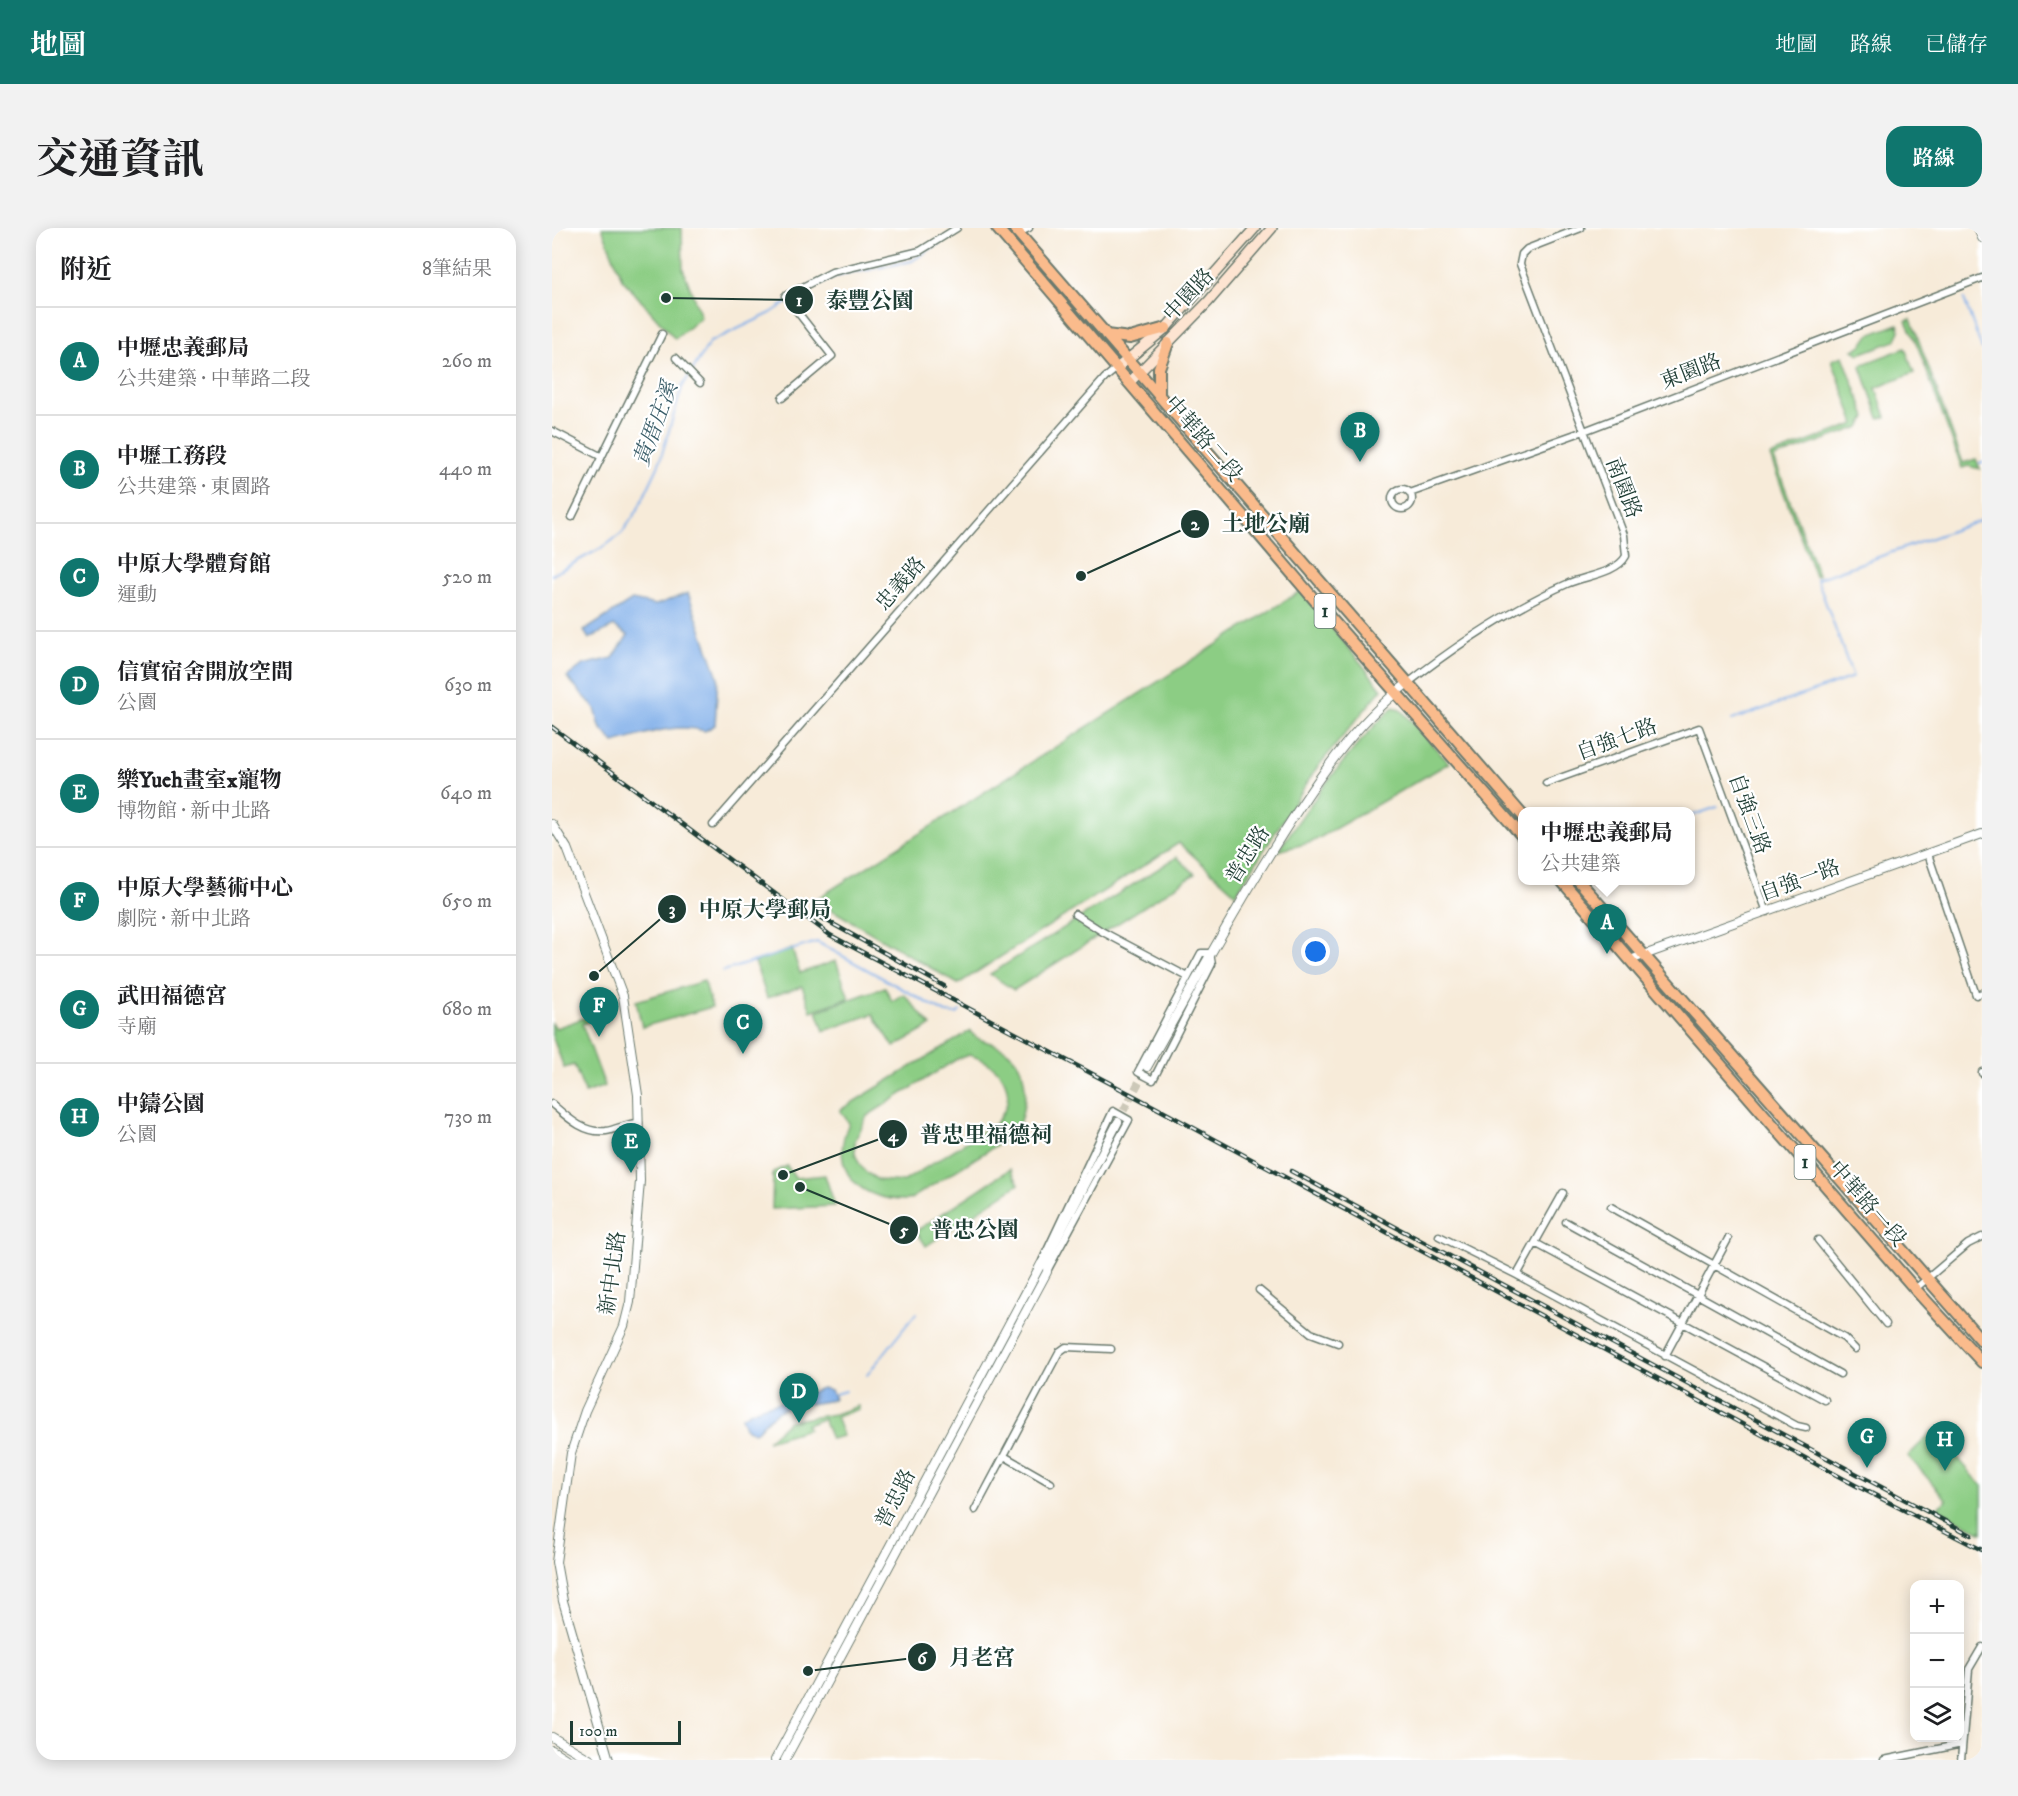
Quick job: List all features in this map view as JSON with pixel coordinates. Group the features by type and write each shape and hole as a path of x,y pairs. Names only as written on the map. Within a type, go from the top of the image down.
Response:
{"main road":[{"name":"中華路二段","path":"997,228 1395,692 1518,831"},
{"name":"中園路","path":"1117,368 1166,328 1255,228"},
{"name":"中園路","path":"1129,383 1208,302 1272,228"},
{"name":"中華路二段","path":"1016,230 1518,810"},
{"path":"1106,335 1130,338 1166,328"},
{"path":"1159,396 1159,368 1168,343"},
{"name":"1","path":"1565,885 1630,960"},
{"name":"1","path":"1582,885 1644,956"},
{"name":"中華路一段","path":"1644,956 1982,1341"},
{"name":"中華路一段","path":"1630,960 1915,1289 1982,1362"}],"street":[{"path":"782,398 832,356 785,296 832,272 920,251 957,228"},
{"path":"1016,230 1029,228"},
{"name":"南園路","path":"1408,683 1472,635 1509,613 1569,583 1617,566 1628,552 1624,535 1520,259 1527,249 1581,228"},
{"path":"1978,228 1982,238"},
{"name":"東園路","path":"1410,493 1584,431 1982,278"},
{"path":"572,517 662,334"},
{"path":"675,358 700,383"},
{"name":"忠義路","path":"712,825 1105,378 1117,368"},
{"path":"552,431 600,456"},
{"name":"普忠路","path":"1148,1067 1210,953 1305,797 1336,755 1395,692 1408,683"},
{"name":"自強七路","path":"1546,783 1699,728"},
{"name":"自強三路","path":"1699,728 1767,912"},
{"name":"新中北路","path":"552,824 567,848 622,996 637,1085 638,1228 630,1302 624,1326 585,1411 571,1453 556,1562 563,1601 609,1760"},
{"name":"自強一路","path":"1630,960 1982,834"},
{"path":"1928,854 1976,994 1982,993"},
{"path":"1075,914 1103,932 1188,976"},
{"path":"1201,953 1210,953 1212,964 1153,1080 1138,1072 1188,976 1201,953"},
{"path":"552,1104 574,1122 589,1130 606,1131 629,1123 639,1123"},
{"path":"1041,1264 1113,1111 1129,1120 1047,1272"},
{"name":"普忠路","path":"775,1760 1118,1122"},
{"path":"1517,1275 1537,1244 1563,1193"},
{"path":"1611,1207 1844,1338 1856,1349"},
{"path":"1566,1222 1840,1374"},
{"path":"1439,1236 1517,1275 1797,1426 1806,1428"},
{"path":"1915,1289 1968,1244 1982,1237"},
{"path":"1665,1356 1728,1239"},
{"path":"1818,1240 1886,1324"},
{"path":"1537,1244 1825,1400"},
{"name":"普忠路","path":"785,1760 1047,1272 1048,1256"},
{"path":"1259,1290 1311,1334 1338,1343"},
{"path":"975,1510 1059,1352 1066,1347 1111,1349"},
{"path":"1004,1456 1052,1484"},
{"path":"1961,1760 1969,1670 1982,1647"},
{"path":"552,1737 591,1760"},
{"path":"1884,1760 1962,1744"},
{"path":"552,1750 568,1760"}],"green space":[{"path":"602,228 682,228 683,269 701,317 675,339 622,279"},
{"path":"1911,319 1963,463 1976,459 1980,469 1968,466 1962,468 1918,347 1906,321"},
{"path":"1898,324 1900,331 1895,341 1859,354 1853,350 1862,345 1869,335"},
{"path":"1905,348 1914,373 1876,388 1886,417 1879,418 1861,367 1863,364"},
{"path":"1843,356 1866,417 1860,427 1774,458 1818,575 1815,576 1770,456 1855,424 1832,360"},
{"path":"1302,590 1382,689 1316,769 1236,894 1179,843 958,984 815,900"},
{"path":"1393,707 1400,709 1449,763 1312,842 1278,851 1332,776"},
{"path":"1177,857 1195,874 1014,990 990,974"},
{"path":"792,949 800,973 836,961 849,998 811,1011 802,986 767,998 755,962"},
{"path":"704,981 712,1007 642,1027 636,1001"},
{"path":"885,987 892,1001 904,994 931,1026 894,1047 873,1014 824,1031 817,1011"},
{"path":"601,1012 602,1016 582,1024 605,1086 585,1093 574,1065 564,1068 552,1035 552,1023 556,1028"},
{"path":"970,1031 979,1039 1009,1053 1017,1062 1025,1084 1023,1109 1016,1133 909,1200 876,1196 853,1180 842,1156 843,1140 849,1123 840,1110","holes":["969,1055 981,1059 999,1073 1005,1082 1007,1102 995,1124 903,1182 878,1180 867,1173 855,1154 855,1141 867,1116 957,1059"]},
{"path":"787,1166 795,1178 825,1175 835,1206 772,1209 773,1172"},
{"path":"1010,1169 1019,1184 926,1246 916,1231"},
{"path":"858,1406 859,1409 836,1417 843,1436 831,1439 823,1419 806,1425 808,1429 767,1441 789,1421 835,1414"},
{"path":"1934,1430 1982,1486 1982,1533 1937,1508 1947,1500 1908,1456"}],"water":[{"path":"688,593 718,677 715,725 705,731 671,729 614,743 600,727 595,708 567,677 583,665 613,658 628,635 614,626 589,639 584,631 632,600 656,605"},
{"path":"822,1388 831,1390 835,1399 785,1408 776,1412 757,1431 745,1428 741,1417 748,1413"}],"waterway":[{"name":"黃厝庄溪","path":"552,575 605,546 622,533 637,511 658,467 682,387 710,342 771,313 810,287 838,276 912,261 962,228"},
{"path":"1964,299 1982,349"},
{"path":"1732,720 1853,677 1817,579 1982,520"},
{"path":"1695,815 1717,807"},
{"path":"723,971 817,942 946,1013 957,1014 960,1011"},
{"path":"867,1375 916,1313"},
{"path":"835,1394 845,1391"}],"tunnel":[{"path":"1118,1121 1147,1067"}],"railway":[{"path":"552,727 830,935 1153,1106 1855,1485 1982,1550"},
{"path":"822,918 944,986"},
{"path":"1291,1171 1971,1535"}],"place":[{"name":"泰豐公園","path":"666,298"},
{"name":"中壢工務段","path":"1360,462"},
{"name":"土地公廟","path":"1081,576"},
{"name":"中壢忠義郵局","path":"1607,954"},
{"name":"中原大學郵局","path":"594,976"},
{"name":"中原大學藝術中心","path":"599,1037"},
{"name":"中原大學體育館","path":"743,1054"},
{"name":"樂Yueh畫室x寵物","path":"631,1173"},
{"name":"普忠里福德祠","path":"783,1175"},
{"name":"普忠公園","path":"800,1187"},
{"name":"信實宿舍開放空間","path":"799,1423"},
{"name":"武田福德宮","path":"1867,1468"},
{"name":"中鑄公園","path":"1945,1471"},
{"name":"月老宮","path":"808,1671"}]}
